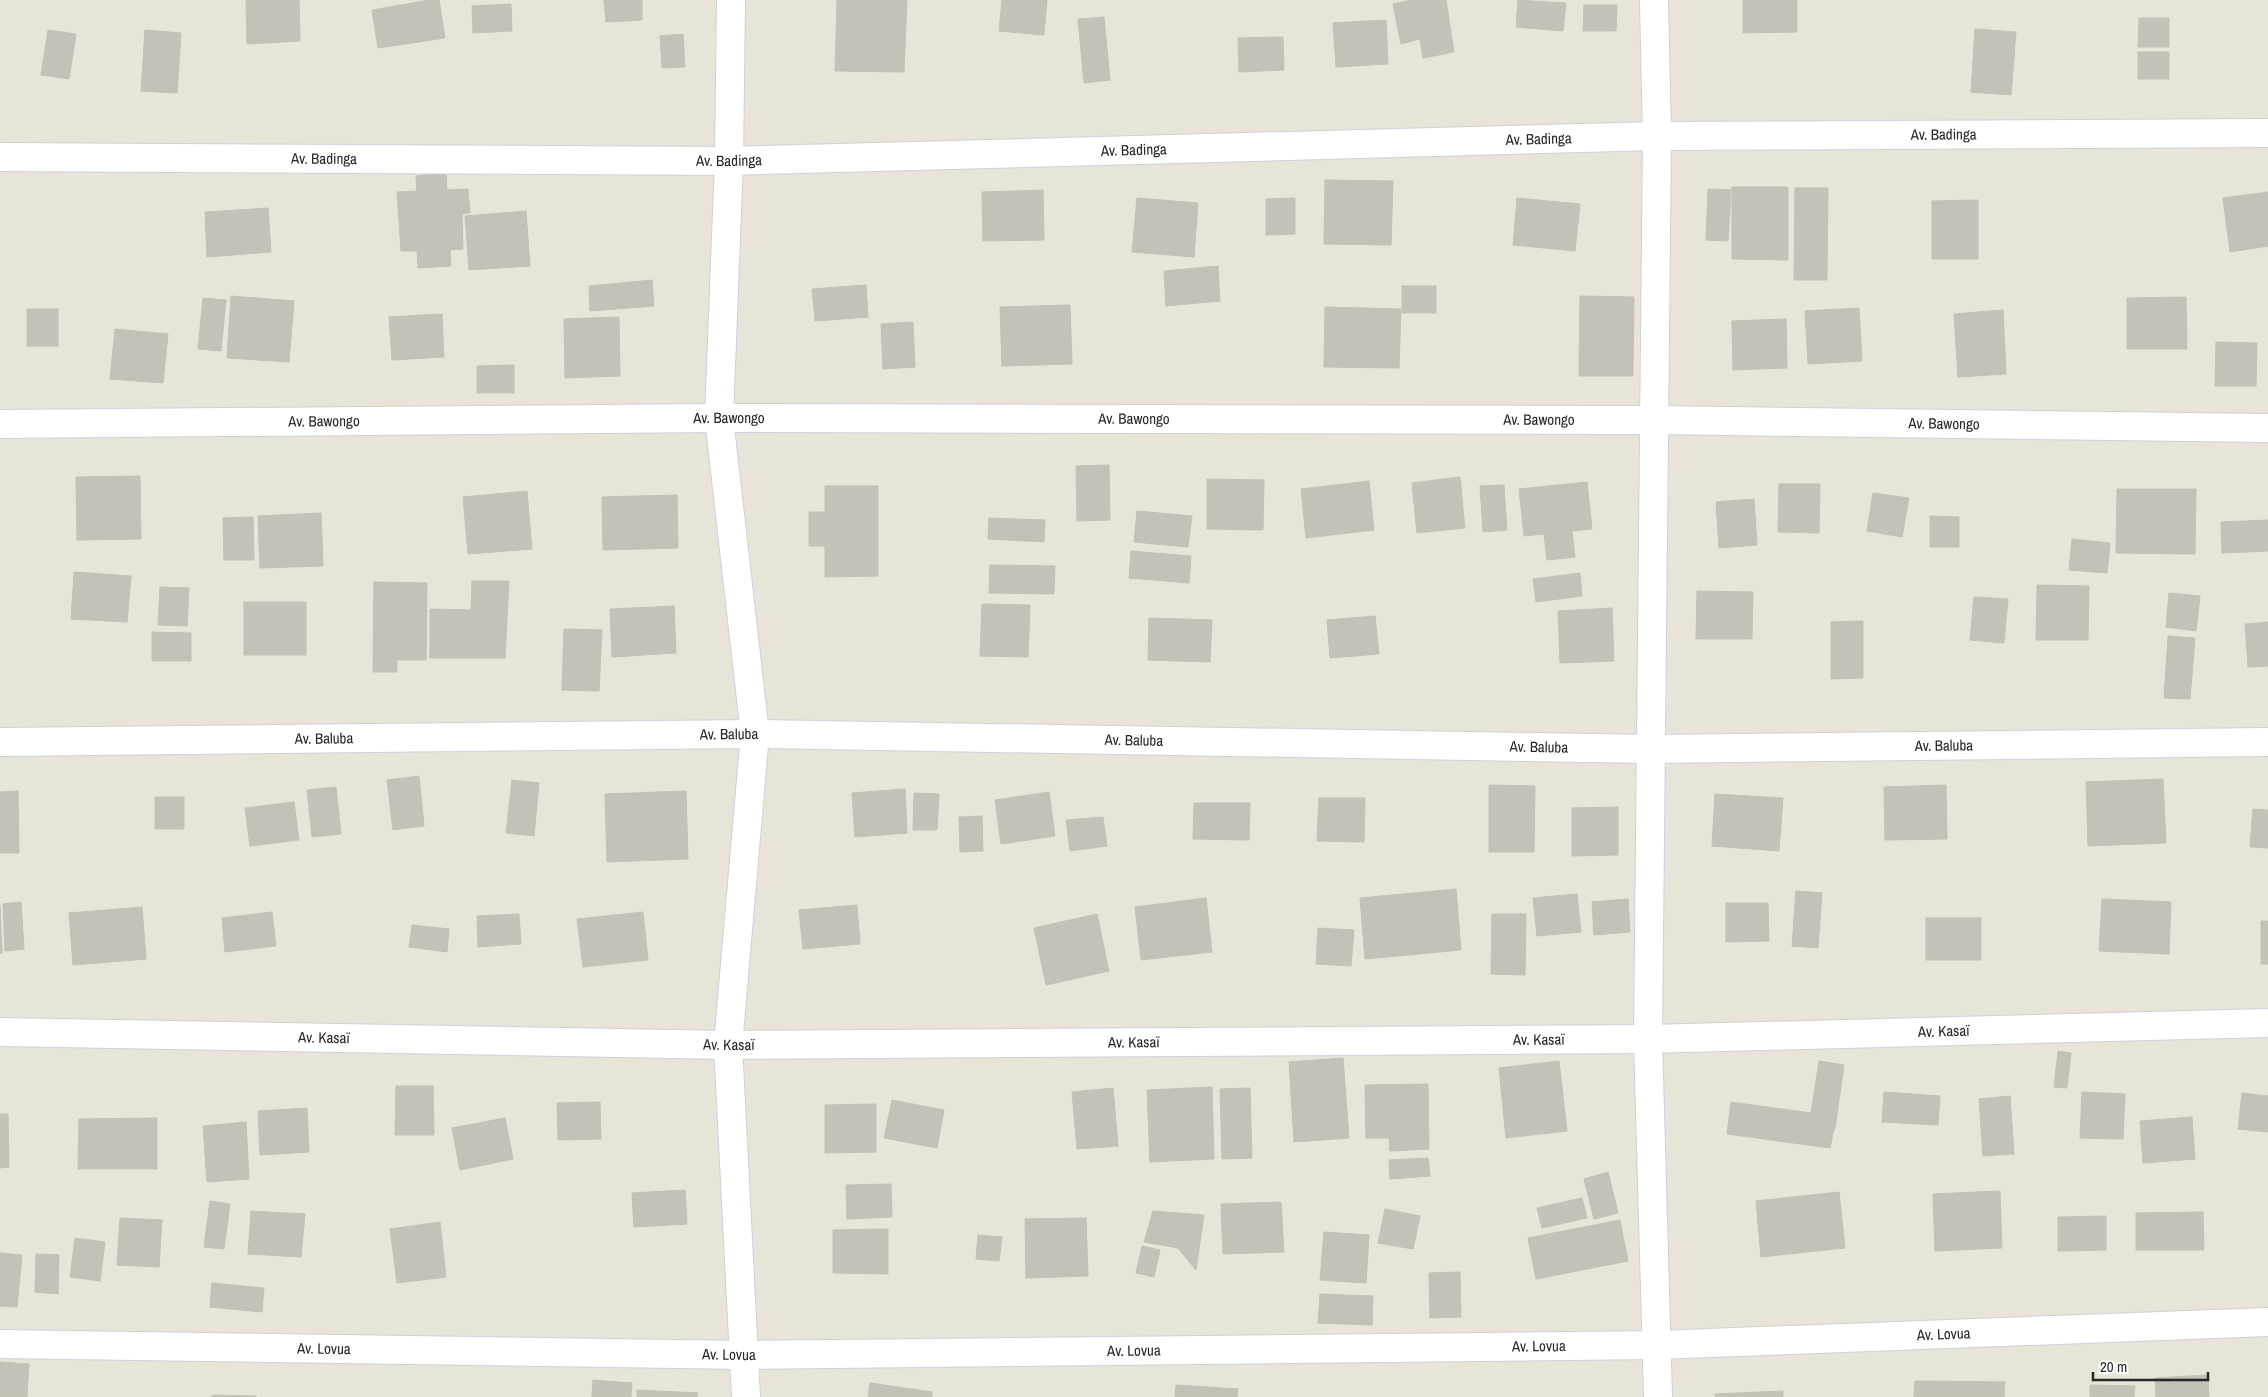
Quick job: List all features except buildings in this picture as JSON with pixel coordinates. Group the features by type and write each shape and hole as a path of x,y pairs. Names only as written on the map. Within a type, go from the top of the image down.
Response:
{"street":[{"path":"731,0 729,161 720,418 755,734 728,1045 746,1355 746,1397"},
{"path":"1654,0 1657,136 1648,1039 1658,1397"},
{"name":"Av. Badinga","path":"0,157 729,161 1657,136 2268,133"},
{"name":"Av. Bawongo","path":"0,424 720,418 1653,420 2268,428"},
{"name":"Av. Baluba","path":"0,742 755,734 1651,750 2268,742"},
{"name":"Av. Kasaï","path":"0,1032 728,1045 1648,1039 2268,1023"},
{"name":"Av. Lovua","path":"0,1344 746,1355 1657,1345 2268,1322"}]}
